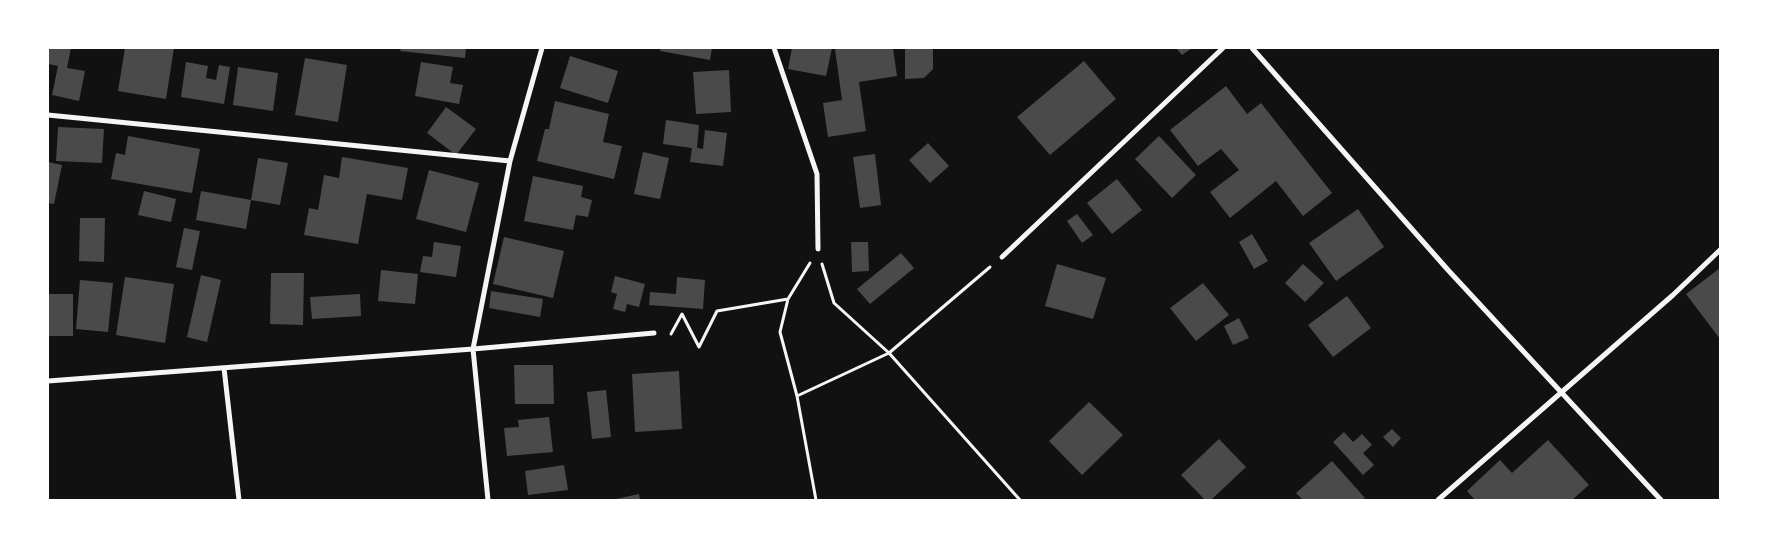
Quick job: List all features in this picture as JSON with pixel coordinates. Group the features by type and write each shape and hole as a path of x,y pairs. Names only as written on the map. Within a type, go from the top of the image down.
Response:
{"street":[{"path":"488,500 473,349 510,161 542,48"},
{"path":"774,48 817,174 818,249"},
{"path":"1002,257 1223,48"},
{"path":"1252,48 1448,270 1661,500"},
{"path":"48,116 510,161"},
{"path":"1438,500 1673,295 1720,250"},
{"path":"48,381 473,349 654,333"},
{"path":"224,368 239,500"}],"path":[{"path":"816,500 797,396 780,332 788,299 818,249"},
{"path":"818,249 834,303 889,353 1020,500"},
{"path":"797,396 889,353 1002,257"},
{"path":"654,333 664,346 682,314 699,347 717,311 788,299"}],"building":[{"path":"49,48 71,48 67,68 85,71 79,101 52,95 58,66 48,64"},
{"path":"125,48 174,48 166,99 118,91"},
{"path":"401,48 466,48 465,58 400,51"},
{"path":"661,48 712,48 710,60 660,51"},
{"path":"792,48 832,48 826,76 788,69"},
{"path":"893,48 897,76 859,82 866,131 828,137 823,103 842,100 835,49"},
{"path":"905,48 933,48 933,69 924,78 905,79"},
{"path":"1176,48 1192,48 1182,55"},
{"path":"570,56 618,71 608,103 560,88"},
{"path":"305,58 347,65 338,122 295,115"},
{"path":"1084,61 1116,99 1050,155 1017,117"},
{"path":"186,62 208,66 206,78 216,80 219,65 230,67 224,104 181,97"},
{"path":"421,62 453,67 450,83 463,85 459,104 415,96"},
{"path":"238,67 278,73 273,111 233,105"},
{"path":"729,70 731,112 696,114 693,72"},
{"path":"1226,86 1247,114 1261,103 1332,193 1303,216 1276,181 1230,218 1210,192 1239,170 1221,149 1198,166 1170,130"},
{"path":"555,101 609,114 603,142 622,146 614,179 537,161 545,129 549,129"},
{"path":"446,107 476,129 456,155 427,133"},
{"path":"666,120 699,125 697,148 703,149 705,130 727,133 723,166 690,162 692,148 663,144"},
{"path":"58,127 104,129 102,163 56,161"},
{"path":"128,136 200,149 192,193 111,179 116,153 125,155"},
{"path":"1159,136 1196,175 1172,198 1135,159"},
{"path":"928,143 949,166 930,183 909,160"},
{"path":"643,152 669,158 660,199 634,194"},
{"path":"875,154 881,205 860,208 853,157"},
{"path":"342,157 408,168 402,200 367,194 358,244 304,235 309,208 318,210 324,175 339,178"},
{"path":"258,158 288,163 280,205 251,200"},
{"path":"48,162 62,165 54,204 48,203"},
{"path":"429,170 479,183 466,232 416,219"},
{"path":"533,176 583,186 581,197 592,200 588,217 576,215 573,230 524,221"},
{"path":"1117,179 1142,210 1112,234 1087,203"},
{"path":"144,191 176,199 171,222 138,215"},
{"path":"201,191 251,200 246,229 196,220"},
{"path":"1358,209 1384,247 1336,281 1309,243"},
{"path":"1077,214 1093,235 1082,243 1067,221"},
{"path":"80,218 105,218 104,262 79,261"},
{"path":"184,228 200,231 192,270 176,267"},
{"path":"1252,234 1268,261 1254,269 1239,242"},
{"path":"504,237 564,251 553,298 493,284"},
{"path":"434,242 461,246 456,277 420,272 423,256 432,257"},
{"path":"851,242 868,242 869,271 852,272"},
{"path":"901,253 914,268 870,304 857,289"},
{"path":"1057,264 1106,278 1093,319 1045,306"},
{"path":"1303,264 1324,283 1305,302 1285,283"},
{"path":"1720,268 1720,339 1686,294"},
{"path":"381,270 418,274 415,304 378,301"},
{"path":"271,273 304,273 303,325 270,324"},
{"path":"201,275 221,280 207,342 187,337"},
{"path":"615,276 645,284 639,307 627,304 625,312 613,309 617,294 611,292"},
{"path":"125,277 174,284 165,343 116,335"},
{"path":"677,277 705,280 703,309 649,305 650,292 676,294"},
{"path":"80,280 113,283 108,332 76,329"},
{"path":"1203,283 1229,315 1196,341 1170,308"},
{"path":"491,291 543,299 540,317 489,308"},
{"path":"48,294 73,294 73,336 48,336"},
{"path":"360,294 361,316 312,319 310,297"},
{"path":"1347,296 1371,328 1333,357 1308,325"},
{"path":"1239,318 1249,338 1233,345 1224,326"},
{"path":"514,365 553,365 554,404 515,404"},
{"path":"679,371 682,429 635,432 632,374"},
{"path":"606,390 611,437 592,439 587,392"},
{"path":"1089,402 1123,435 1082,475 1049,441"},
{"path":"549,417 553,452 507,456 504,428 519,427 518,420"},
{"path":"1392,429 1401,438 1393,447 1383,437"},
{"path":"1344,432 1353,442 1362,434 1372,445 1363,453 1374,465 1363,475 1333,442"},
{"path":"1219,439 1246,467 1211,500 1205,500 1181,475"},
{"path":"1548,440 1589,485 1572,500 1475,500 1467,491 1500,460 1512,473"},
{"path":"1332,461 1365,498 1362,500 1303,500 1296,493"},
{"path":"564,465 568,490 528,495 525,471"},
{"path":"639,494 640,500 611,500"}]}
